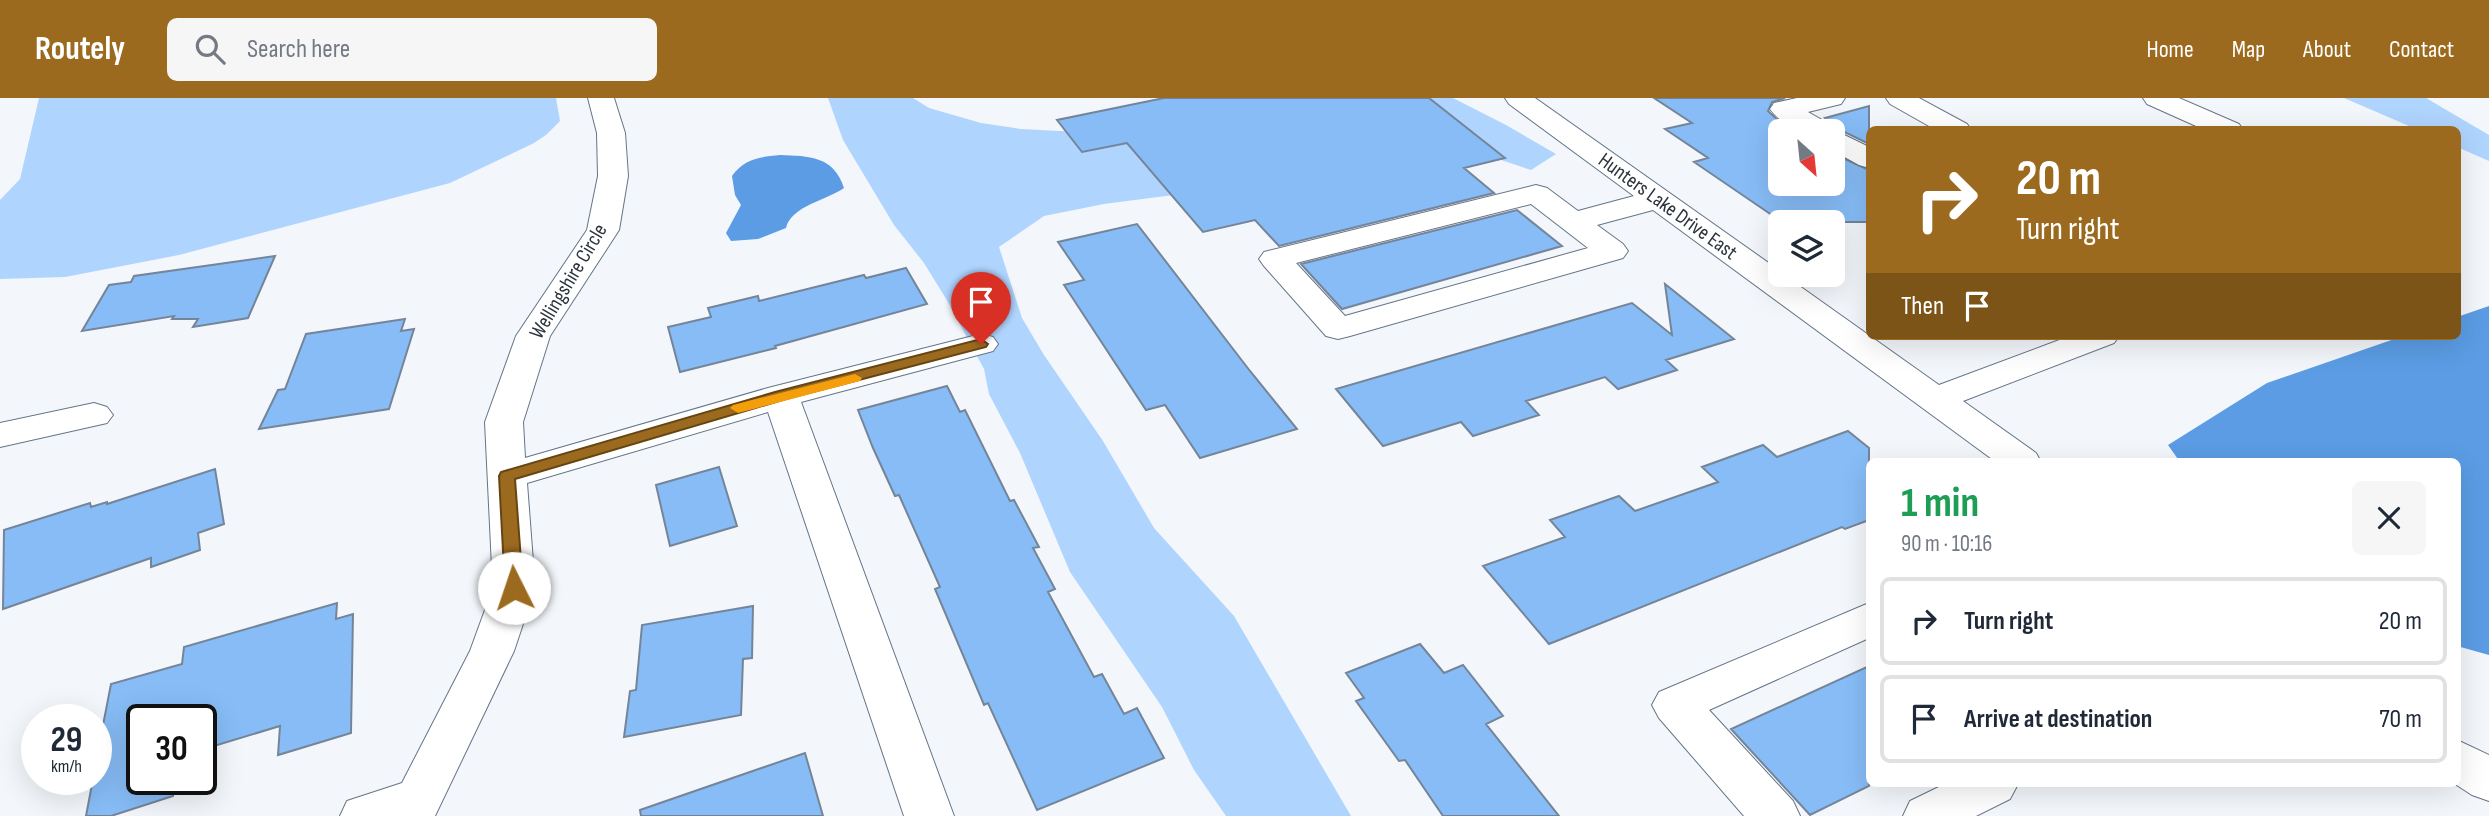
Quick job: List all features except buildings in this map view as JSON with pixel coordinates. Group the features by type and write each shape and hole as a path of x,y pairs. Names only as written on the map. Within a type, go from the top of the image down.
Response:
{"street":[{"name":"Wellingshire Circle","path":"414,807 492,651 514,588 504,422 533,336 603,230 613,176 611,133 601,98"},
{"name":"Hunters Lake Drive East","path":"1518,98 2016,458"},
{"path":"1801,119 1784,109 1832,98"},
{"path":"1899,98 1950,126"},
{"path":"2156,98 2220,126"},
{"path":"1845,145 1866,157"},
{"path":"1536,194 1573,222 1612,251 1338,329 1276,259 1536,194"},
{"path":"1573,222 1657,199"},
{"path":"1935,399 2091,340"},
{"path":"507,476 780,396 981,344"},
{"path":"780,396 929,816"},
{"path":"0,435 94,415"},
{"path":"1775,816 1675,705 1866,620"},
{"path":"2461,762 2489,780"},
{"path":"1928,816 1987,787"},
{"path":"365,816 414,807"}],"shaded area":[{"path":"39,98 556,98 560,121 534,143 450,183 179,255 65,277 0,279 0,200 20,179"},
{"path":"828,98 913,98 929,108 981,123 1021,129 1118,134 1259,98 1453,98 1556,154 1531,170 1450,143 1220,189 1104,204 1044,216 999,247 1022,318 1044,355 1103,441 1154,528 1234,616 1351,816 1226,816 1194,770 1162,707 1070,572 1020,453 989,394 984,369 924,263 894,225 843,140"},
{"path":"2344,98 2426,98 2489,135 2489,161 2461,149 2461,126 2409,126"}],"water":[{"path":"780,155 810,157 827,164 840,177 844,188 802,209 789,220 786,228 758,239 731,241 726,233 741,205 735,195 732,176 753,160"},
{"path":"2489,306 2489,655 2461,647 2461,458 2177,458 2168,445 2267,383 2391,340 2461,340 2461,316"}],"slow traffic":[{"path":"738,408 855,378"}],"route":[{"path":"514,588 507,476 780,396 981,344"}]}
